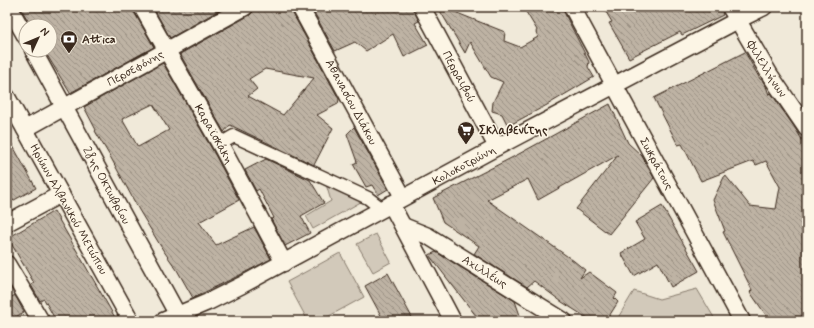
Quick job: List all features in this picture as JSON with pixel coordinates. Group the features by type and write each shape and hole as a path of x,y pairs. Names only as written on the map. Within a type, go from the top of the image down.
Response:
{"street":[{"path":"9,7 18,23"},
{"name":"Καραϊσκάκη","path":"142,7 220,144 284,263"},
{"name":"Περσεφόνης","path":"25,129 245,7"},
{"name":"Αθανασίου Διάκου","path":"300,7 403,226 453,321"},
{"name":"Περραιβού","path":"422,7 497,146"},
{"name":"Σωκράτους","path":"572,7 742,321"},
{"name":"Κολοκοτρώνη","path":"163,321 180,318 284,263 497,146 614,85 734,13 764,7"},
{"name":"Φιλελλήνων","path":"734,13 770,75 807,129"},
{"name":"28ης Οκτωβρίου","path":"37,58 180,318"},
{"name":"Ηρώων Αλβανικού Μετώπου","path":"7,97 131,321"},
{"path":"220,144 234,136 368,198 392,203"},
{"path":"7,223 61,194"},
{"name":"Αχιλλέως","path":"403,226 428,236 564,321"},
{"path":"7,264 41,321"}],"shaded area":[{"path":"325,181 366,199 313,229 306,216 331,201"},
{"path":"376,234 391,262 373,272 357,244"},
{"path":"340,253 364,297 320,321 308,321 287,282"},
{"path":"697,289 716,321 616,321 634,291 659,299"}],"building":[{"path":"20,7 133,7 134,12 154,47 70,93 49,58 58,58 58,18 26,18"},
{"path":"153,7 225,7 170,38"},
{"path":"254,7 291,7 292,12 339,99 338,104 317,115 333,128 314,165 230,125 224,132 180,54 253,12","holes":["265,69 314,78 283,115 248,96 257,89 249,79"]},
{"path":"311,7 413,7 419,21 415,23 428,45 404,57 393,34 366,51 355,42 335,51"},
{"path":"433,7 442,7 505,32 504,41 520,47 538,37 536,32 537,30 523,7 562,7 589,62 588,67 594,77 508,126 502,114 492,111 493,102 503,82 491,77 470,42 465,53 439,9 435,11"},
{"path":"603,7 721,7 723,15 682,35 680,32 629,58 609,23 612,22"},
{"path":"745,52 760,79 766,86 769,95 771,93 807,148 807,315 798,321 770,321 750,292 752,290 723,232 725,231 713,200 725,175 750,206 776,209 780,187 766,161 756,165 753,161 701,181 682,144 678,145 654,98"},
{"path":"163,63 239,200 199,222 216,245 254,227 271,259 193,298 139,210 95,131 96,130 84,107","holes":["153,104 169,130 138,147 122,119"]},
{"path":"610,104 628,143 642,156 654,178 609,234 576,209 618,155 538,200 528,179 487,200 585,270 580,278 589,272 617,293 614,298 618,302 606,321 592,321 562,302 534,281 527,287 474,254 479,246 443,222 433,198 517,155"},
{"path":"354,127 388,189 378,195 372,185 366,187 353,164 357,162 347,134"},
{"path":"7,135 36,188 7,204"},
{"path":"266,159 310,180 324,203 301,216 310,233 285,246 271,219 274,218 259,189 256,191 245,170"},
{"path":"662,206 699,271 671,287 658,262 634,276 621,253 645,239 635,222"},
{"path":"54,211 117,321 56,321 44,299 40,301 31,285 34,283 8,238"},
{"path":"436,252 515,301 522,321 480,321 429,255"},
{"path":"388,273 414,321 384,321 365,286"},
{"path":"15,295 24,312 7,321 7,300"}],"place":[{"name":"Attica","path":"69,54"},
{"name":"Σκλαβενίτης","path":"466,145"}]}
